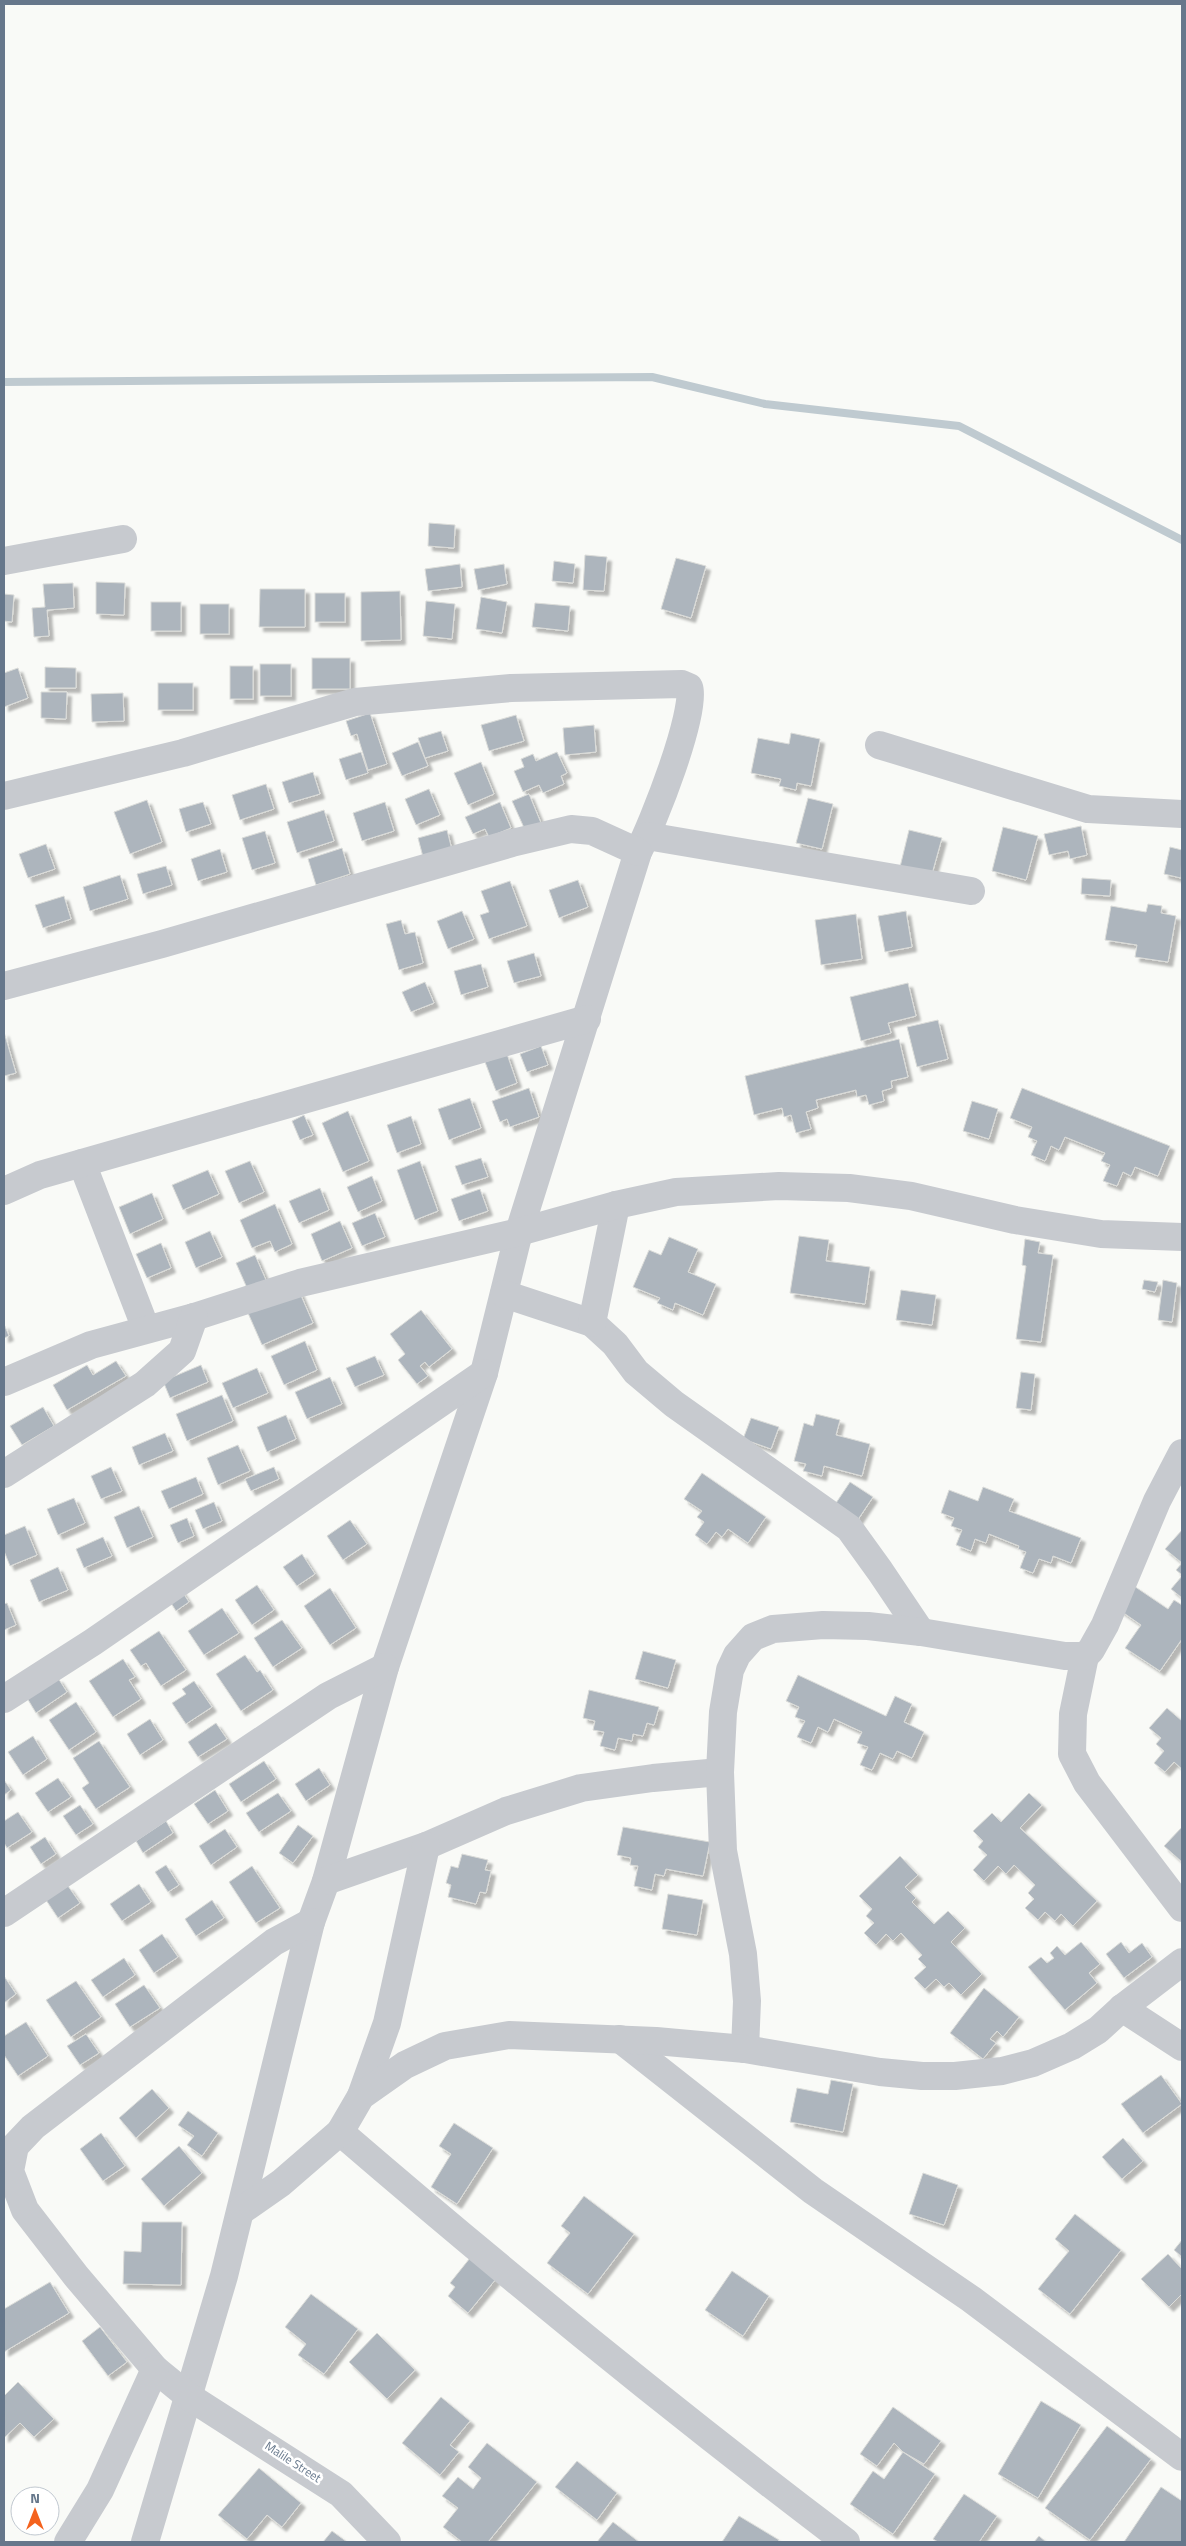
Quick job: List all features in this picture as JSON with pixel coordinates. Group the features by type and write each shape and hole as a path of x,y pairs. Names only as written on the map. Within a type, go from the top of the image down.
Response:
{"street":[{"path":"4,561 123,539"},
{"path":"4,796 183,753 355,702 511,688 682,684 689,686 692,694 690,710 643,844 519,1232 484,1373 385,1667 326,1881 311,1922 241,2211 144,2542"},
{"path":"879,745 1088,809 1182,814"},
{"path":"4,986 162,944 512,843 571,829 592,831 643,844 971,891"},
{"path":"4,1191 40,1175 587,1019"},
{"path":"82,1163 146,1329"},
{"path":"4,1382 91,1345 194,1317 300,1283 519,1232 616,1205 676,1192 779,1186 849,1188 911,1196 1015,1220 1101,1234 1182,1237"},
{"path":"592,1323 616,1205"},
{"path":"504,1294 592,1323 615,1344 636,1372 674,1404 849,1528 921,1632"},
{"path":"4,1474 145,1384 182,1351 194,1317"},
{"path":"4,1699 93,1642 484,1373"},
{"path":"1182,1453 1157,1501 1105,1624 1092,1650 1085,1656 1073,1714 1072,1754 1087,1783 1182,1908"},
{"path":"745,2049 747,2001 742,1954 723,1851 720,1772 723,1712 730,1670 737,1656 752,1637 773,1629 823,1624 868,1626 921,1632 1064,1656 1085,1656"},
{"path":"4,1913 328,1696 385,1667"},
{"path":"326,1881 426,1846 506,1811 581,1788 653,1778 720,1772"},
{"path":"241,2211 281,2183 340,2132 362,2096 387,2022 426,1846"},
{"name":"Malile Street","path":"311,1922 274,1942 33,2127 15,2146 10,2171 25,2210 76,2276 155,2369 188,2396 341,2494 387,2542"},
{"path":"362,2096 405,2065 445,2046 509,2035 620,2039 745,2049 880,2072 922,2076 955,2076 1002,2071 1033,2063 1072,2046 1098,2030 1122,2008 1182,1962"},
{"path":"1122,2008 1182,2046"},
{"path":"620,2039 812,2191 971,2298 1182,2457"},
{"path":"340,2132 599,2350 706,2436 846,2542"},
{"path":"68,2542 100,2490 155,2369"}],"building":[{"path":"429,523 455,525 454,548 428,546"},
{"path":"585,555 607,557 604,591 583,590"},
{"path":"676,558 706,566 691,618 661,609"},
{"path":"554,561 575,564 573,583 552,581"},
{"path":"460,564 462,587 428,591 425,569"},
{"path":"504,564 507,584 478,590 474,569"},
{"path":"96,582 125,583 124,615 96,614"},
{"path":"73,583 74,608 47,610 49,636 34,637 32,608 45,607 43,584"},
{"path":"260,589 305,589 305,627 259,627"},
{"path":"400,591 401,640 361,641 361,592"},
{"path":"315,593 345,593 345,622 315,622"},
{"path":"4,594 14,595 12,622 4,621"},
{"path":"481,597 507,602 502,633 476,629"},
{"path":"426,601 455,604 452,639 423,636"},
{"path":"151,602 181,602 181,631 151,631"},
{"path":"535,603 570,606 568,631 532,627"},
{"path":"200,604 229,604 229,634 200,634"},
{"path":"312,658 350,658 350,689 312,689"},
{"path":"260,664 291,664 291,696 260,696"},
{"path":"230,666 253,666 253,699 230,699"},
{"path":"45,667 76,668 76,688 45,688"},
{"path":"18,668 28,698 4,707 4,673"},
{"path":"158,683 193,683 193,710 158,710"},
{"path":"41,692 67,692 66,719 41,718"},
{"path":"123,693 124,721 92,722 91,694"},
{"path":"370,713 387,764 368,770 357,734 351,736 346,721"},
{"path":"516,715 524,741 489,751 481,725"},
{"path":"594,725 596,752 565,755 563,728"},
{"path":"441,731 448,751 425,758 418,738"},
{"path":"791,733 820,739 811,786 797,783 796,790 779,786 781,779 751,773 758,738 789,744"},
{"path":"418,742 428,766 402,776 392,753"},
{"path":"361,752 368,773 346,780 339,759"},
{"path":"557,752 567,773 561,776 564,784 543,793 539,785 523,792 514,771 524,767 521,759 533,754 536,761"},
{"path":"481,762 494,794 468,805 454,773"},
{"path":"313,772 320,794 289,803 282,782"},
{"path":"266,784 274,809 240,820 232,795"},
{"path":"429,789 440,815 416,825 405,799"},
{"path":"529,794 541,823 525,830 512,801"},
{"path":"808,798 833,804 822,849 796,843"},
{"path":"147,800 162,842 130,854 114,812"},
{"path":"203,802 211,824 186,832 179,809"},
{"path":"385,802 394,831 362,841 353,813"},
{"path":"500,802 511,828 489,837 485,829 473,834 465,817"},
{"path":"324,810 334,841 297,853 287,822"},
{"path":"1081,826 1087,855 1070,859 1068,851 1049,855 1044,834"},
{"path":"1003,827 1038,836 1026,880 992,871"},
{"path":"447,830 452,850 423,857 418,838"},
{"path":"909,830 942,838 932,874 900,867"},
{"path":"265,831 275,863 252,870 242,838"},
{"path":"46,844 55,869 28,878 19,854"},
{"path":"1170,847 1182,850 1181,878 1164,874"},
{"path":"342,848 350,874 316,885 308,859"},
{"path":"220,849 227,872 198,881 191,859"},
{"path":"166,866 172,885 143,894 137,874"},
{"path":"120,875 128,899 90,911 83,887"},
{"path":"1082,878 1111,880 1110,896 1081,894"},
{"path":"578,880 588,907 559,918 549,890"},
{"path":"510,881 527,926 489,939 480,915 489,912 481,891"},
{"path":"64,896 71,919 43,928 35,905"},
{"path":"1148,904 1162,906 1161,913 1176,916 1168,962 1135,957 1137,945 1105,940 1111,906 1146,912"},
{"path":"462,911 474,939 448,949 437,921"},
{"path":"906,911 912,947 885,952 878,916"},
{"path":"856,914 862,959 821,965 815,920"},
{"path":"401,920 405,934 415,932 423,963 399,970 386,924"},
{"path":"534,953 541,976 514,983 507,961"},
{"path":"481,964 488,987 461,995 454,971"},
{"path":"425,982 434,1003 411,1012 402,992"},
{"path":"908,983 916,1016 888,1023 891,1033 861,1041 850,997"},
{"path":"938,1020 948,1059 917,1067 907,1027"},
{"path":"4,1032 16,1073 4,1076"},
{"path":"899,1039 908,1077 891,1081 892,1088 882,1091 884,1101 869,1105 866,1095 857,1097 856,1090 816,1100 818,1108 806,1112 811,1129 796,1133 791,1115 784,1117 782,1108 754,1115 745,1076"},
{"path":"541,1046 548,1065 527,1072 520,1054"},
{"path":"507,1054 517,1083 496,1091 485,1062"},
{"path":"529,1088 539,1117 510,1127 507,1119 500,1122 492,1101"},
{"path":"1022,1088 1170,1146 1158,1176 1135,1167 1131,1176 1123,1172 1117,1186 1103,1181 1110,1165 1101,1161 1105,1153 1065,1137 1059,1150 1051,1146 1045,1161 1031,1155 1037,1141 1028,1137 1032,1127 1010,1118"},
{"path":"470,1098 481,1128 449,1140 438,1109"},
{"path":"972,1101 998,1109 989,1139 963,1131"},
{"path":"348,1111 369,1161 343,1172 322,1123"},
{"path":"304,1115 313,1135 300,1140 292,1121"},
{"path":"411,1116 421,1144 397,1153 387,1125"},
{"path":"481,1158 488,1177 462,1185 455,1166"},
{"path":"250,1161 264,1192 239,1203 225,1171"},
{"path":"420,1161 438,1211 415,1220 397,1170"},
{"path":"208,1170 219,1194 183,1210 172,1185"},
{"path":"372,1176 382,1201 358,1212 347,1187"},
{"path":"320,1188 329,1210 299,1223 289,1201"},
{"path":"480,1189 488,1211 459,1221 451,1199"},
{"path":"152,1193 163,1219 130,1234 119,1207"},
{"path":"275,1204 292,1244 275,1252 270,1241 252,1248 240,1220"},
{"path":"375,1213 385,1237 362,1246 352,1223"},
{"path":"340,1221 352,1248 322,1261 311,1234"},
{"path":"210,1231 222,1257 196,1268 185,1242"},
{"path":"799,1236 829,1240 826,1261 870,1267 865,1304 790,1293"},
{"path":"669,1237 698,1249 688,1272 716,1284 703,1315 675,1303 673,1310 657,1303 660,1298 633,1287 649,1250 661,1255"},
{"path":"1025,1239 1040,1242 1038,1253 1053,1255 1041,1342 1016,1339 1026,1266 1022,1265"},
{"path":"161,1243 171,1268 147,1278 136,1254"},
{"path":"255,1255 266,1280 247,1288 236,1263"},
{"path":"1144,1280 1158,1282 1155,1292 1142,1289"},
{"path":"1163,1280 1177,1283 1172,1322 1158,1320"},
{"path":"901,1290 936,1295 932,1325 896,1320"},
{"path":"299,1291 313,1323 262,1345 248,1313"},
{"path":"421,1310 452,1349 429,1367 425,1362 420,1366 428,1376 417,1384 398,1360 405,1354 390,1334"},
{"path":"4,1324 9,1336 4,1338"},
{"path":"305,1341 317,1370 284,1385 271,1356"},
{"path":"375,1356 384,1375 355,1387 346,1368"},
{"path":"116,1361 126,1376 67,1410 53,1385 87,1365 93,1375"},
{"path":"201,1365 208,1382 170,1398 163,1381"},
{"path":"257,1368 268,1393 233,1408 222,1383"},
{"path":"1021,1372 1035,1374 1031,1410 1016,1408"},
{"path":"330,1377 342,1404 307,1419 295,1392"},
{"path":"222,1395 233,1421 187,1441 176,1414"},
{"path":"43,1407 54,1426 22,1445 10,1426"},
{"path":"816,1414 840,1420 836,1435 870,1444 862,1476 824,1466 822,1476 803,1471 806,1464 794,1461 804,1423 813,1426"},
{"path":"286,1415 296,1439 267,1452 257,1427"},
{"path":"751,1418 779,1427 771,1449 743,1439"},
{"path":"165,1433 173,1451 139,1465 132,1447"},
{"path":"238,1445 250,1471 218,1485 207,1458"},
{"path":"111,1467 122,1491 101,1499 91,1476"},
{"path":"274,1467 279,1479 251,1491 245,1479"},
{"path":"702,1473 766,1517 748,1543 728,1529 722,1537 716,1532 707,1544 695,1535 704,1522 697,1517 702,1511 684,1499"},
{"path":"196,1477 203,1494 169,1509 161,1491"},
{"path":"850,1482 873,1497 857,1521 834,1506"},
{"path":"983,1487 1014,1499 1009,1511 1081,1538 1071,1563 1053,1556 1051,1563 1039,1559 1033,1573 1020,1568 1026,1552 1018,1549 1019,1546 989,1534 986,1543 975,1539 971,1551 956,1545 962,1530 951,1526 954,1518 941,1513 949,1490 978,1501"},
{"path":"74,1498 85,1523 58,1535 47,1509"},
{"path":"214,1502 222,1521 203,1529 195,1510"},
{"path":"139,1506 153,1537 127,1548 114,1517"},
{"path":"187,1518 194,1536 178,1543 170,1525"},
{"path":"350,1520 367,1544 343,1560 327,1536"},
{"path":"25,1526 37,1555 10,1566 4,1551 4,1535"},
{"path":"1182,1530 1182,1563 1165,1549"},
{"path":"103,1537 112,1556 84,1568 76,1549"},
{"path":"302,1554 315,1574 297,1586 283,1567"},
{"path":"1182,1563 1182,1575 1176,1570"},
{"path":"58,1567 68,1590 39,1602 30,1580"},
{"path":"1182,1576 1182,1598 1171,1589"},
{"path":"257,1585 274,1610 252,1625 235,1600"},
{"path":"1134,1586 1168,1609 1174,1600 1182,1605 1182,1639 1160,1671 1125,1648 1141,1625 1118,1609"},
{"path":"179,1587 189,1602 176,1611 166,1595"},
{"path":"330,1588 356,1628 330,1645 304,1606"},
{"path":"7,1603 16,1625 4,1630 4,1604"},
{"path":"222,1608 239,1633 204,1655 188,1631"},
{"path":"282,1620 302,1648 273,1667 254,1638"},
{"path":"159,1631 186,1670 161,1686 146,1663 141,1666 130,1650"},
{"path":"643,1651 676,1660 668,1688 635,1679"},
{"path":"245,1655 257,1672 260,1670 273,1690 241,1711 216,1674"},
{"path":"123,1659 135,1677 129,1680 141,1699 113,1717 89,1681"},
{"path":"798,1675 886,1716 895,1696 912,1704 904,1722 924,1732 912,1758 897,1751 893,1759 880,1753 872,1770 860,1765 868,1747 857,1743 862,1732 834,1719 828,1732 818,1727 811,1743 797,1737 805,1721 795,1717 799,1707 786,1701"},
{"path":"58,1678 67,1692 36,1713 27,1698"},
{"path":"194,1681 212,1707 186,1724 172,1703 186,1694 182,1689"},
{"path":"589,1690 659,1707 654,1725 647,1723 643,1736 633,1734 632,1741 618,1738 615,1750 600,1746 604,1732 593,1730 595,1721 583,1718"},
{"path":"76,1702 96,1732 69,1750 49,1720"},
{"path":"1167,1708 1182,1721 1182,1769 1174,1762 1165,1772 1154,1763 1164,1751 1156,1744 1161,1738 1149,1728"},
{"path":"150,1719 163,1740 140,1755 127,1734"},
{"path":"216,1723 227,1739 198,1757 188,1742"},
{"path":"33,1736 47,1759 23,1775 8,1752"},
{"path":"99,1741 130,1787 96,1809 82,1788 89,1783 73,1758"},
{"path":"264,1761 276,1779 241,1802 229,1784"},
{"path":"319,1768 330,1785 306,1801 295,1784"},
{"path":"58,1778 71,1797 48,1812 35,1793"},
{"path":"4,1780 11,1790 4,1795"},
{"path":"215,1790 228,1811 208,1824 194,1804"},
{"path":"278,1793 291,1811 259,1832 246,1813"},
{"path":"1029,1793 1042,1805 1020,1828 1097,1901 1073,1926 1061,1914 1055,1921 1045,1912 1038,1920 1025,1908 1034,1899 1028,1893 1035,1885 1014,1865 1006,1874 998,1866 984,1881 973,1870 987,1855 978,1847 983,1841 973,1831 992,1813 1001,1822"},
{"path":"80,1805 93,1824 76,1835 63,1816"},
{"path":"18,1812 32,1832 7,1848 4,1843 4,1821"},
{"path":"166,1821 173,1833 143,1853 136,1841"},
{"path":"298,1825 313,1836 293,1863 279,1853"},
{"path":"623,1827 710,1842 703,1876 666,1869 664,1876 655,1874 652,1890 634,1886 638,1866 630,1865 631,1858 617,1855"},
{"path":"1182,1827 1182,1862 1164,1846"},
{"path":"225,1829 237,1847 211,1865 199,1846"},
{"path":"45,1837 56,1854 41,1864 30,1847"},
{"path":"462,1854 488,1860 485,1870 491,1871 486,1893 480,1892 476,1904 448,1897 451,1885 446,1883 451,1866 458,1868"},
{"path":"900,1856 918,1875 905,1887 916,1898 912,1902 934,1924 948,1911 965,1928 951,1942 982,1974 961,1995 949,1983 944,1987 936,1979 925,1989 914,1978 926,1967 918,1959 922,1955 901,1933 893,1941 886,1934 876,1945 864,1933 874,1923 866,1916 872,1909 859,1896"},
{"path":"166,1865 179,1885 168,1892 155,1872"},
{"path":"252,1866 280,1908 256,1923 229,1882"},
{"path":"139,1884 151,1902 122,1921 110,1904"},
{"path":"68,1886 80,1903 58,1918 46,1900"},
{"path":"668,1894 703,1900 697,1935 662,1929"},
{"path":"212,1900 224,1918 196,1936 185,1919"},
{"path":"162,1934 178,1957 154,1973 139,1950"},
{"path":"1081,1942 1100,1964 1089,1973 1097,1983 1065,2010 1028,1967 1041,1957 1047,1963 1054,1958 1050,1953 1057,1946 1065,1955"},
{"path":"1121,1942 1129,1953 1142,1943 1152,1957 1124,1978 1106,1954"},
{"path":"124,1958 135,1975 103,1997 91,1980"},
{"path":"4,1976 16,1994 4,2003"},
{"path":"76,1981 101,2017 71,2037 46,2000"},
{"path":"144,1985 160,2008 130,2027 115,2004"},
{"path":"984,1988 1019,2017 1003,2037 997,2031 990,2039 996,2043 983,2059 950,2033"},
{"path":"26,2022 48,2056 18,2076 4,2055 4,2036"},
{"path":"86,2034 99,2053 80,2065 67,2046"},
{"path":"1161,2075 1182,2104 1143,2133 1121,2104"},
{"path":"831,2080 853,2084 843,2132 790,2122 797,2088 828,2094"},
{"path":"152,2089 169,2108 136,2138 119,2118"},
{"path":"188,2111 218,2133 202,2156 187,2145 194,2136 178,2125"},
{"path":"454,2123 493,2148 457,2204 431,2187 451,2154 439,2146"},
{"path":"101,2133 125,2166 103,2181 80,2149"},
{"path":"1123,2138 1143,2161 1122,2179 1102,2157"},
{"path":"179,2146 202,2173 164,2206 141,2179"},
{"path":"923,2173 958,2185 944,2225 909,2214"},
{"path":"584,2196 634,2234 588,2294 547,2263 570,2233 561,2226"},
{"path":"1075,2214 1121,2250 1070,2314 1038,2289 1069,2251 1055,2239"},
{"path":"142,2222 182,2222 181,2285 123,2284 124,2251 141,2252"},
{"path":"1182,2240 1182,2257 1174,2250"},
{"path":"1168,2254 1182,2269 1182,2294 1169,2307 1141,2279"},
{"path":"470,2258 496,2279 468,2313 448,2296 455,2287 450,2283"},
{"path":"732,2271 769,2296 743,2336 705,2310"},
{"path":"50,2282 69,2313 4,2352 4,2309"},
{"path":"311,2294 358,2329 324,2374 298,2355 306,2344 285,2327"},
{"path":"100,2327 127,2362 108,2376 82,2341"},
{"path":"377,2333 415,2370 387,2399 349,2362"},
{"path":"18,2382 54,2419 34,2437 20,2423 4,2438 4,2396"},
{"path":"441,2397 470,2421 450,2445 459,2452 440,2475 402,2443"},
{"path":"1041,2401 1081,2425 1038,2498 998,2474"},
{"path":"893,2407 941,2441 924,2464 903,2452 894,2443 877,2466 860,2454"},
{"path":"1107,2426 1151,2459 1090,2540 1045,2508"},
{"path":"487,2443 537,2482 488,2542 462,2542 443,2527 458,2508 442,2496 458,2477 473,2489 481,2478 468,2467"},
{"path":"903,2452 935,2474 893,2534 850,2504 873,2471 884,2479"},
{"path":"577,2461 617,2493 597,2520 555,2487"},
{"path":"259,2468 301,2503 282,2527 267,2515 247,2539 218,2515"},
{"path":"1161,2487 1182,2501 1182,2542 1124,2542"},
{"path":"964,2494 997,2516 979,2542 938,2542 933,2539"},
{"path":"739,2516 779,2540 777,2542 722,2542"},
{"path":"613,2522 639,2542 597,2542"},
{"path":"332,2531 347,2542 323,2542"},
{"path":"1039,2536 1046,2542 1034,2542"}],"waterway":[{"path":"4,382 652,377 765,404 959,426 1182,540"}]}
